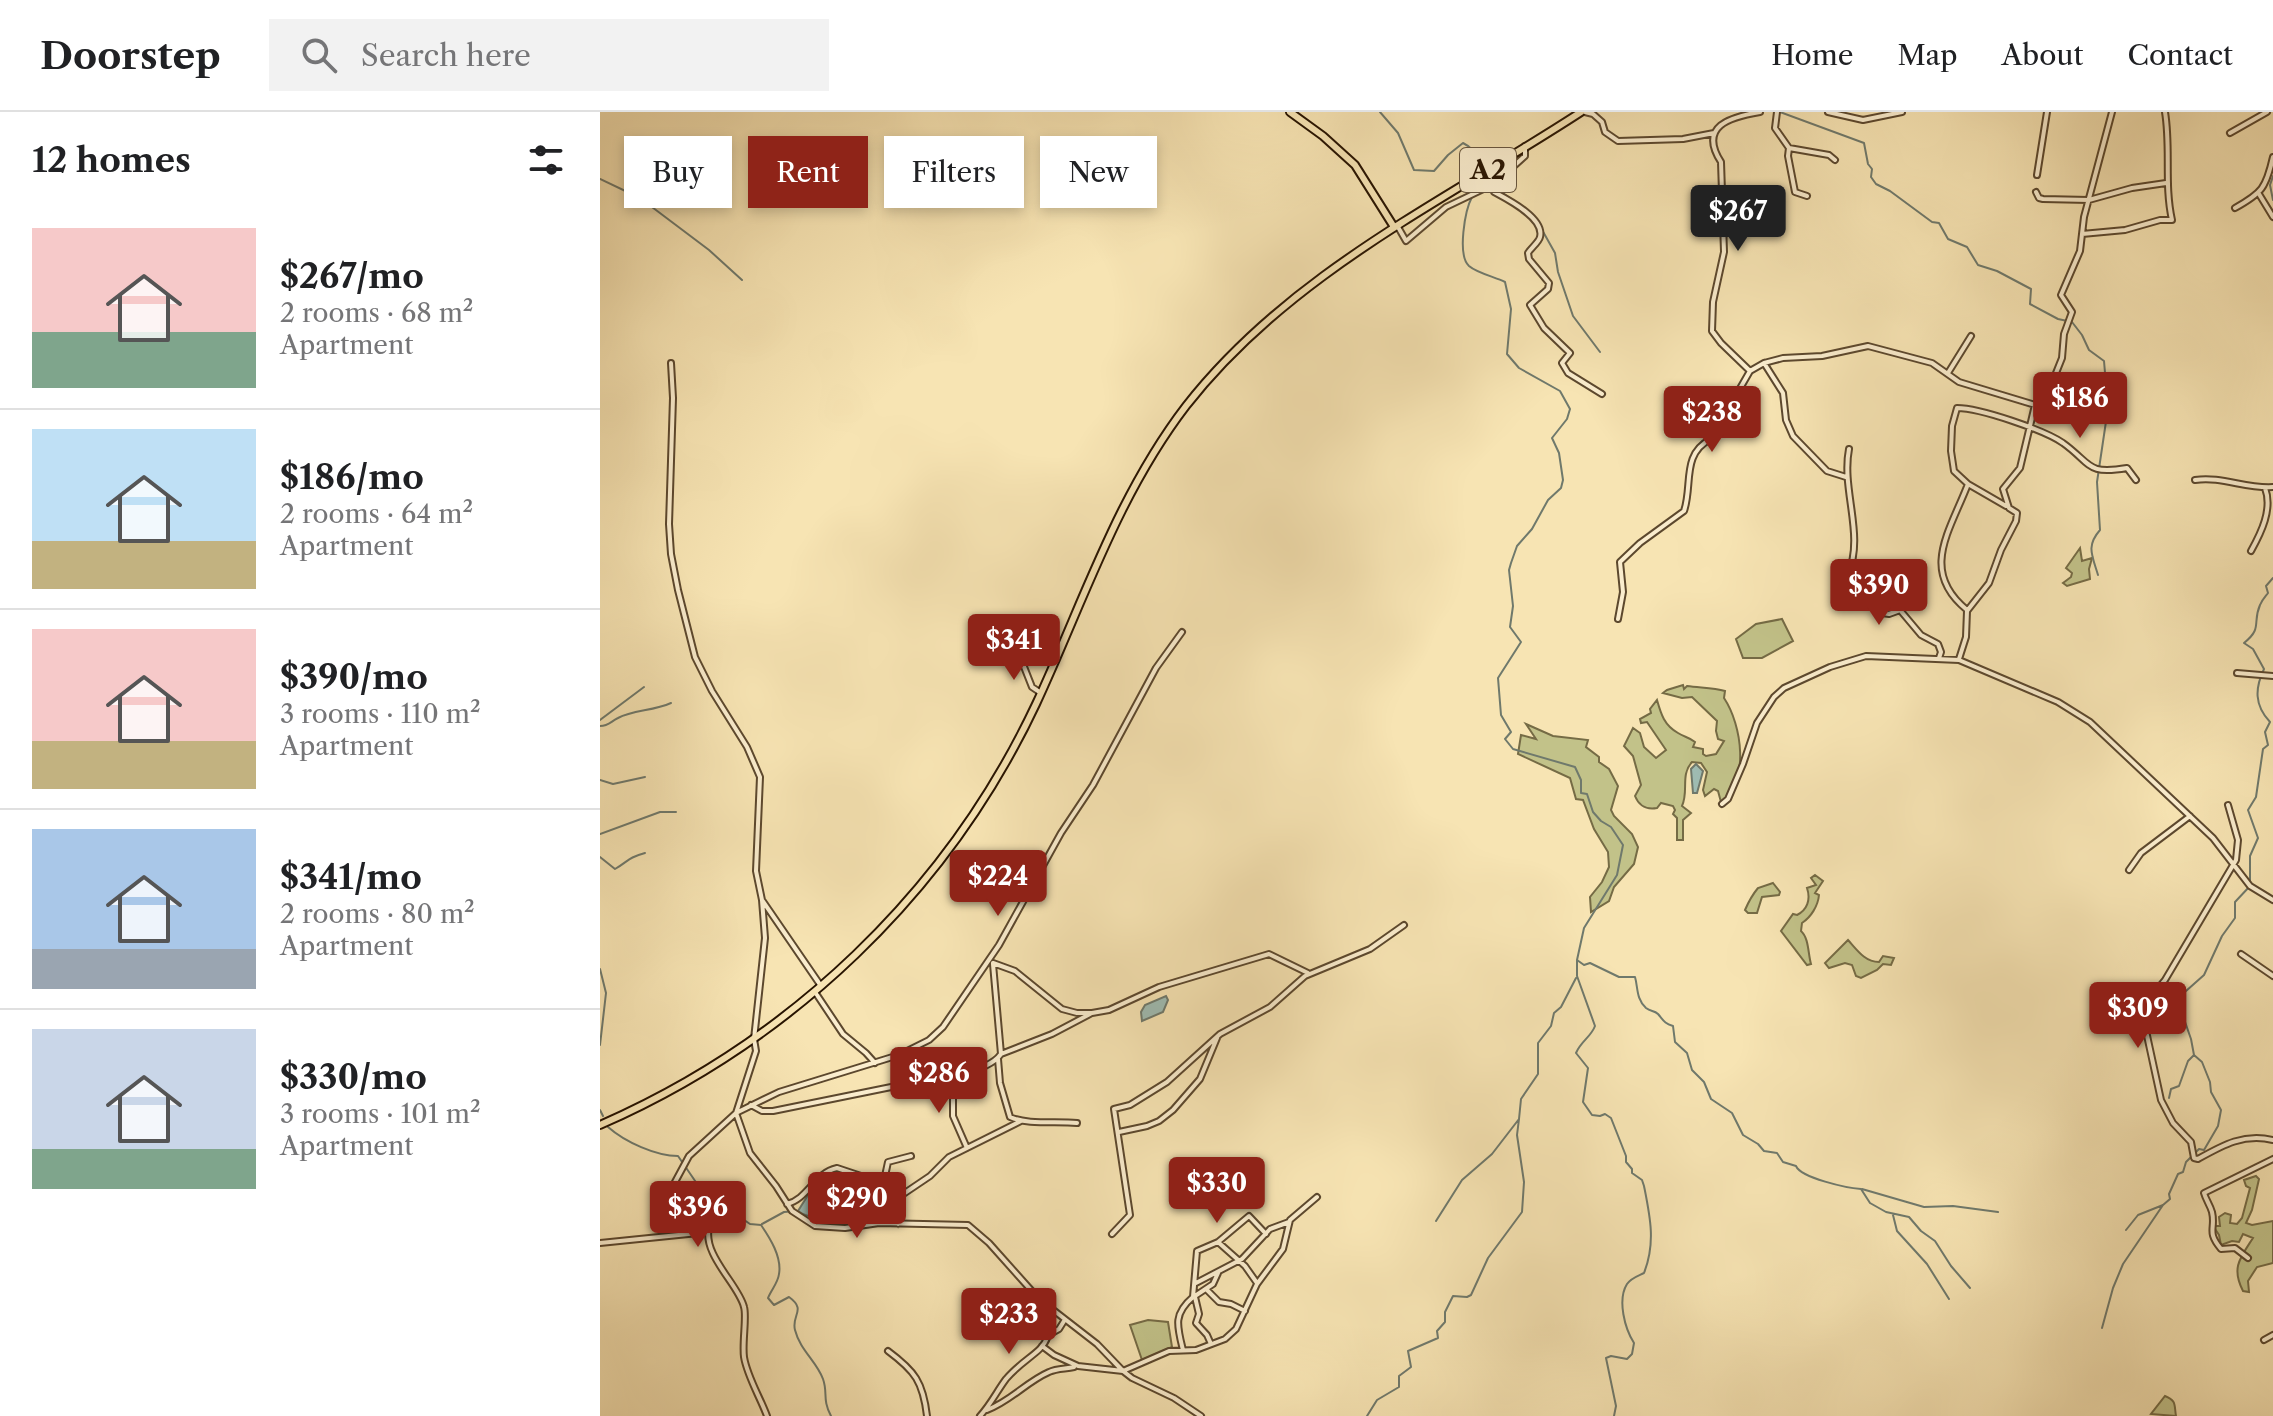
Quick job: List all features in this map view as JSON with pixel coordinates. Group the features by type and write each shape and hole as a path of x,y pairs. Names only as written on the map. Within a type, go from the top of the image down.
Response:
{"main road":[{"path":"1290,112 1355,165 1396,226"},
{"name":"A2","path":"600,1125 684,1084 754,1039 815,992 876,936 934,869 995,780 1041,693 1127,497 1186,406 1229,357 1277,311 1317,279 1396,226 1583,112"}],"street":[{"path":"1583,112 1593,114 1602,122 1605,132 1618,141 1683,139 1714,133"},
{"path":"1750,371 1712,331 1713,302 1724,252 1721,162 1713,150 1716,129 1732,118 1760,112"},
{"path":"1776,112 1775,128 1789,148 1795,192 1807,196"},
{"path":"1828,112 1863,120 1902,112"},
{"path":"2037,175 2047,112"},
{"path":"2009,508 2003,489 2020,468 2035,405 2050,390 2062,358 2064,334 2072,312 2061,295 2080,251 2089,200 2112,112"},
{"path":"2082,234 2125,230 2160,220 2172,220 2166,183 2168,154 2165,112"},
{"path":"2230,133 2270,113"},
{"path":"1396,226 1406,241 1446,207 1494,184 1525,156 1525,146"},
{"path":"1789,148 1829,155 1835,160"},
{"path":"2235,208 2259,194 2273,157"},
{"path":"2036,192 2043,199 2089,200 2132,188 2166,183"},
{"path":"1494,184 1494,192 1527,211 1541,233 1540,240 1528,253 1549,283 1548,289 1530,305 1544,328 1570,353 1562,363 1568,373 1602,394"},
{"path":"2259,194 2273,217"},
{"path":"1948,373 1971,336"},
{"path":"1618,619 1623,592 1620,562 1684,511 1688,472 1694,453 1701,444 1711,439 1750,371 1764,363 1783,358 1822,356 1868,346 1932,363 1959,382 2035,405"},
{"path":"671,363 671,554 695,657 747,747 760,777 756,871 765,938 754,1039 756,1051 736,1113 750,1153 792,1211 815,1226 845,1228 879,1223 968,1225 989,1243 1039,1299 1097,1344 1123,1371 1201,1416"},
{"path":"1764,363 1783,393 1786,420 1793,436 1807,454 1827,471 1847,478"},
{"path":"1959,660 1966,637 1967,611 1989,583 2017,513 1968,484 1954,471 1952,426 1957,408 1991,414 2062,442 2092,468 2106,471 2127,468 2136,480"},
{"path":"1849,449 1845,468 1855,536 1848,574 1862,584 1882,613 1900,610 1921,635 1938,644 1941,652 1939,658"},
{"path":"2195,480 2215,479 2273,487"},
{"path":"1967,611 1946,590 1940,571 1943,546 1968,484"},
{"path":"2251,551 2264,531 2268,499 2265,488"},
{"path":"767,1416 745,1362 742,1337 744,1307 722,1270 699,1204 675,1182 689,1156 736,1113 779,1092 899,1055 929,1040 943,1027 993,953 1061,833 1093,785 1156,668 1182,632"},
{"path":"992,651 1017,649 1032,687 1041,693"},
{"path":"1722,804 1728,799 1757,723 1774,697 1784,688 1848,660 1866,656 1959,660 2058,702 2081,716 2118,746 2161,791 2213,838 2250,886 2273,900"},
{"path":"2237,673 2273,676"},
{"path":"2228,805 2238,840 2234,865 2165,980 2145,1004 2143,1017 2161,1100 2173,1123 2191,1142 2194,1158 2251,1137 2273,1140"},
{"path":"2129,870 2141,853 2190,816"},
{"path":"762,900 822,986"},
{"path":"1112,1234 1130,1215 1114,1109 1130,1105 1167,1082 1217,1036 1270,1007 1309,974 1370,949 1404,925"},
{"path":"993,953 1000,1083 1008,1114 1021,1121 1077,1123"},
{"path":"1062,1009 1077,1013 1109,1010 1159,987 1269,954 1309,974"},
{"path":"2241,954 2273,976"},
{"path":"993,963 1015,971 1062,1009 1073,1023"},
{"path":"815,992 843,1034 875,1063"},
{"path":"751,1105 762,1111 773,1111 978,1069 1092,1013"},
{"path":"1119,1132 1147,1126 1173,1110 1200,1079 1217,1036"},
{"path":"899,1055 906,1084"},
{"path":"953,1075 953,1116 967,1148"},
{"path":"882,1208 930,1176 949,1157 1021,1121"},
{"path":"878,1188 888,1162 911,1156"},
{"path":"2248,1258 2235,1248 2221,1249 2215,1243 2210,1231 2213,1217 2204,1193 2273,1159"},
{"path":"787,1204 799,1199 821,1175 837,1168 873,1180 882,1208 898,1224"},
{"path":"985,1411 1052,1370 1078,1366 1123,1371 1162,1353 1196,1350 1230,1335 1257,1284 1283,1249 1289,1222 1296,1212 1317,1197"},
{"path":"1211,1344 1196,1323 1199,1314 1194,1297 1197,1251 1218,1242 1249,1216 1266,1234"},
{"path":"1194,1283 1239,1261 1274,1227 1289,1222"},
{"path":"600,1243 708,1232"},
{"path":"1218,1242 1256,1278 1257,1284"},
{"path":"1183,1350 1178,1316 1180,1309 1207,1290 1218,1273"},
{"path":"1207,1290 1219,1302 1245,1311"},
{"path":"1039,1299 1050,1334"},
{"path":"980,1416 1007,1378 1064,1321"},
{"path":"2264,1340 2273,1335"},
{"path":"1042,1346 1078,1366"},
{"path":"888,1351 912,1368 921,1388 927,1416"}],"green space":[{"path":"2080,548 2082,561 2092,558 2090,579 2067,586 2063,583 2072,573 2066,568"},
{"path":"1782,619 1793,641 1762,658 1743,658 1736,639 1756,624"},
{"path":"1683,685 1684,689 1687,686 1725,691 1724,698 1735,723 1740,752 1736,781 1721,802 1718,791 1714,789 1705,796 1703,790 1707,772 1701,763 1692,762 1688,767 1682,806 1691,813 1683,820 1683,840 1677,840 1677,818 1673,814 1673,806 1661,803 1657,808 1649,808 1641,805 1635,796 1641,785 1633,756 1624,746 1633,728 1640,733 1644,747 1656,758 1666,750 1647,722 1641,723 1640,719 1651,713 1650,709 1657,700 1669,726 1695,742 1693,747 1703,749 1706,756 1716,754 1724,741 1718,739 1717,721 1692,697 1663,693"},
{"path":"1526,724 1553,736 1588,740 1586,747 1609,769 1618,786 1611,810 1632,834 1638,847 1634,864 1614,887 1609,901 1591,912 1590,897 1609,867 1608,852 1594,829 1583,800 1576,799 1570,778 1518,754 1521,735 1536,739"},
{"path":"1815,875 1823,881 1815,893 1819,895 1816,907 1802,923 1801,931 1807,942 1811,964 1807,965 1781,931 1793,914 1797,915 1806,907 1809,897 1807,888 1816,885 1811,878"},
{"path":"1773,883 1779,895 1762,897 1757,913 1748,913 1745,910 1758,888"},
{"path":"1848,940 1870,960 1879,962 1883,956 1894,958 1891,965 1883,964 1861,978 1856,976 1852,965 1845,963 1829,968 1825,963"},
{"path":"2256,1176 2259,1179 2246,1223 2252,1225 2273,1221 2273,1263 2257,1267 2248,1281 2249,1292 2243,1291 2237,1269 2253,1238 2243,1234 2239,1242 2221,1245 2213,1226 2220,1226 2219,1217 2225,1213 2231,1215 2230,1223 2237,1224 2242,1218 2250,1188 2244,1180"},
{"path":"1148,1320 1168,1322 1172,1347 1142,1360 1130,1325"},
{"path":"2165,1396 2173,1402 2176,1416 2151,1414"}],"water":[{"path":"1696,764 1703,771 1697,793 1693,793 1691,769"},
{"path":"1166,996 1168,1000 1163,1012 1142,1021 1141,1012 1145,1005"},
{"path":"835,1178 861,1182 865,1188 863,1196 823,1216 807,1216 798,1211 810,1192"}],"waterway":[{"path":"1380,112 1398,133 1414,170 1434,171 1463,143 1477,156 1476,167"},
{"path":"1780,112 1864,143 1872,169 1871,177 1876,184 1932,222 1939,223 1948,239 1967,247 1978,265 2031,289 2030,304 2058,319 2072,322 2089,350 2104,361 2108,408 2097,482 2100,530 2092,546 2098,575"},
{"path":"2273,176 2270,185 2273,200"},
{"path":"600,179 640,198 709,250 742,280"},
{"path":"1474,191 1481,184 1488,184"},
{"path":"1497,189 1514,201"},
{"path":"1472,197 1465,222 1463,252 1469,266 1505,282 1511,309 1507,354 1519,368 1560,391 1570,409 1567,419 1552,438 1559,453 1563,480 1561,488 1548,500 1532,529 1517,546 1509,570 1513,606 1510,627 1521,642 1498,678 1501,715 1511,732 1505,739 1513,749 1575,767 1581,780 1581,793 1587,794 1593,812 1611,827 1623,845 1617,875 1584,928 1577,960 1577,976 1595,1026 1576,1053 1588,1068 1583,1102 1592,1115 1605,1114 1611,1118 1626,1162 1632,1173 1642,1180 1651,1230 1644,1273 1629,1282 1624,1291 1622,1306 1634,1343 1632,1354 1627,1359 1606,1358 1616,1406 1614,1416"},
{"path":"1541,228 1555,253 1573,316 1600,352"},
{"path":"2126,1230 2138,1215 2170,1199 2169,1194 2178,1174 2183,1172 2186,1162 2199,1149 2204,1150 2218,1126 2221,1110 2211,1092 2202,1062 2194,1055 2177,999 2204,975 2222,936 2235,918 2235,902 2250,886 2250,856 2258,838 2248,810 2256,797 2263,749 2268,745 2265,732 2270,722 2261,709 2258,696 2264,669 2253,649 2244,643 2255,629 2258,611 2268,593 2266,586 2273,578"},
{"path":"600,720 644,687"},
{"path":"600,726 608,725 624,715 671,703"},
{"path":"600,780 613,784 645,777"},
{"path":"600,834 660,812 676,812"},
{"path":"600,857 615,869 645,853"},
{"path":"1577,960 1619,977 1635,977 1643,1004 1673,1026 1675,1042 1687,1053 1692,1070 1704,1082 1711,1099 1732,1113 1743,1135 1764,1151 1777,1153 1783,1162 1796,1166 1806,1175 1861,1189 1870,1203 1886,1212 1909,1217 1935,1241 1970,1288"},
{"path":"600,969 606,993 600,1045"},
{"path":"1436,1221 1462,1180 1492,1154 1519,1119 1521,1099 1538,1074 1538,1043 1551,1026 1554,1013 1561,1007 1576,978"},
{"path":"2169,1098 2171,1089 2179,1086 2188,1061 2194,1055"},
{"path":"600,1110 603,1116"},
{"path":"1367,1416 1377,1400 1399,1387 1399,1376 1411,1367 1408,1351 1438,1338 1437,1331 1445,1322 1445,1312 1453,1296 1471,1295 1488,1258 1522,1212 1524,1182 1517,1135 1519,1119"},
{"path":"608,1127 641,1147 678,1156 702,1191 750,1224 761,1225 779,1261 779,1274 768,1298 774,1305 789,1297 797,1306 795,1330 823,1379 831,1416"},
{"path":"1862,1189 1924,1207 1953,1206 1998,1212"},
{"path":"2102,1328 2123,1264 2163,1205"},
{"path":"762,1224 784,1212 798,1211"},
{"path":"1893,1215 1897,1231 1927,1264 1949,1299"}]}
